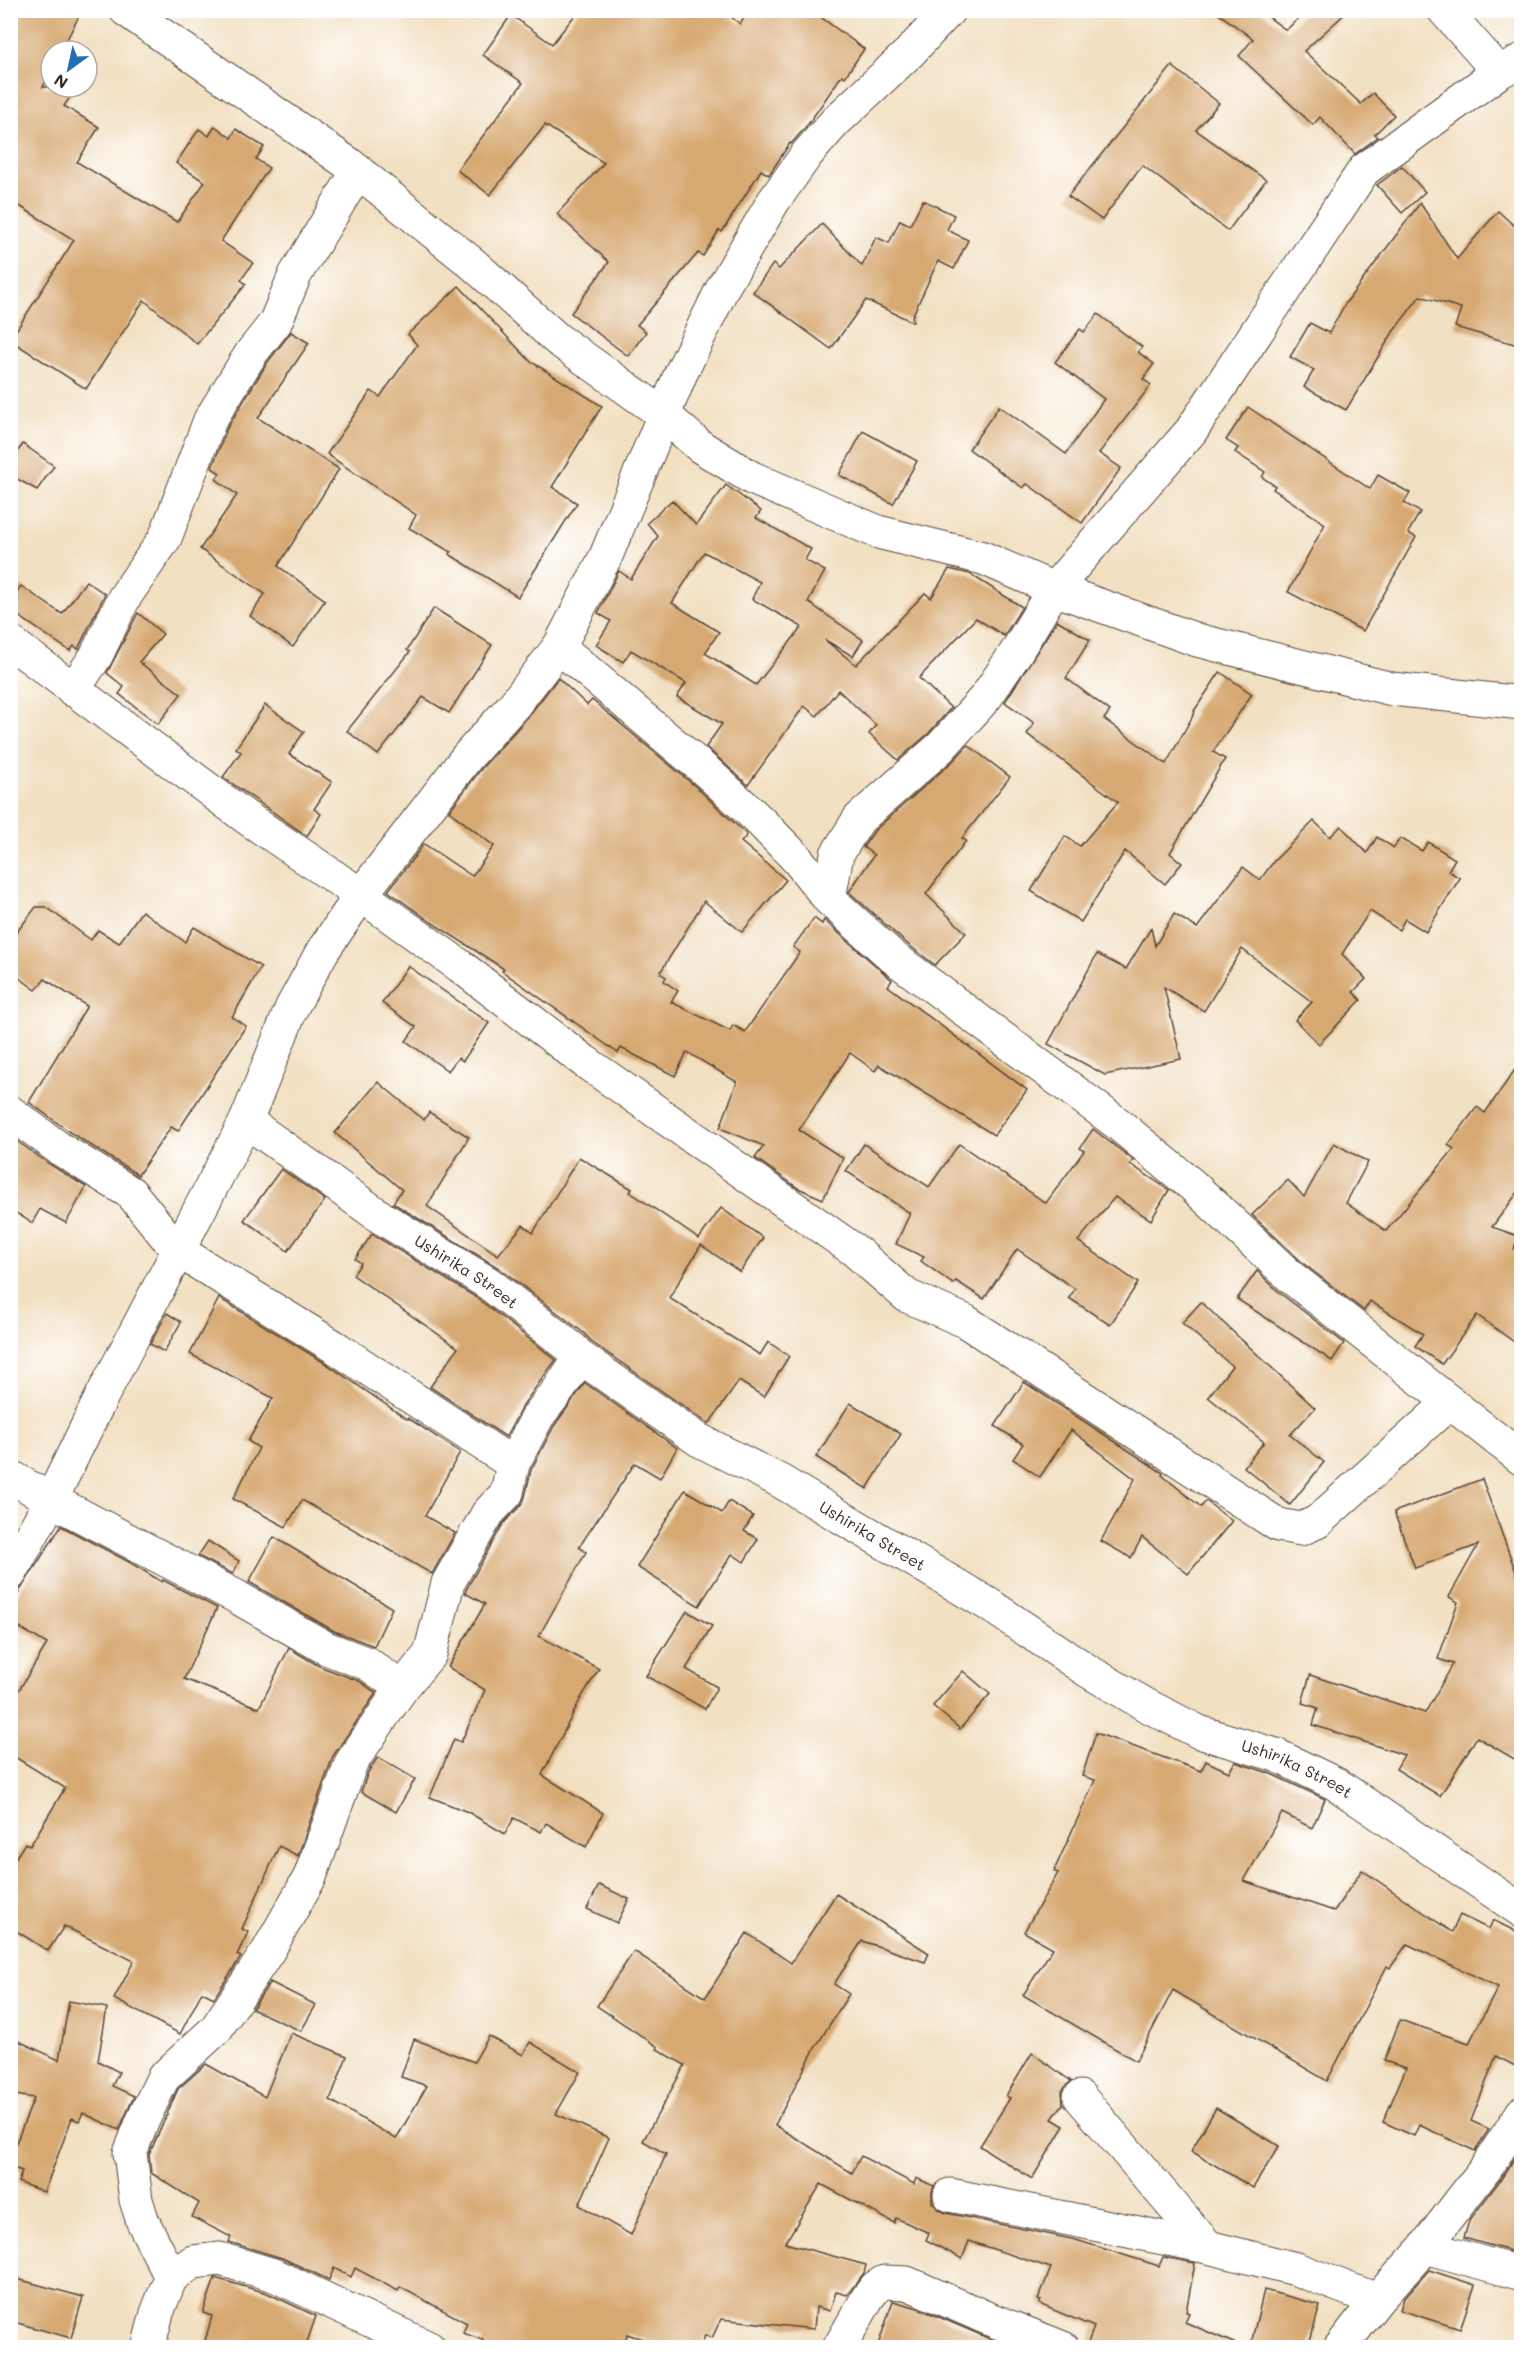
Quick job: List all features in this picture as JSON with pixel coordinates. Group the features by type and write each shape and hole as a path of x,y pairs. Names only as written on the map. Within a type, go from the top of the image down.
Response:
{"street":[{"path":"126,10 358,171 473,264 557,339 663,414 701,447 752,478 878,532 982,558 1054,589 1197,640 1392,689 1521,703"},
{"path":"10,1574 51,1500 177,1250 246,1121 292,1007 322,952 361,895 467,758 513,706 559,647 606,556 663,414 723,287 773,202 807,154 835,123 910,52 949,10"},
{"path":"829,899 837,854 859,819 941,747 986,697 1054,589 1191,430 1364,170 1510,66 1444,10"},
{"path":"73,690 96,656 124,598 165,538 210,420 252,352 275,323 295,275 358,171"},
{"path":"10,642 247,818 361,895 460,966 584,1062 854,1250 907,1296 965,1321 1278,1525 1301,1529 1317,1522 1450,1402"},
{"path":"559,647 664,735 759,820 797,860 829,899 893,957 1125,1130 1192,1185 1292,1278 1521,1459"},
{"path":"10,1112 60,1149 131,1193 177,1250 338,1349 513,1464"},
{"name":"Ushirika Street","path":"246,1121 382,1218 488,1282 580,1357 699,1440 780,1481 988,1605 1088,1671 1146,1705 1199,1732 1276,1755 1336,1784 1521,1911"},
{"path":"171,2277 143,2222 136,2200 130,2153 163,2078 216,2029 268,1951 310,1877 351,1763 402,1688 430,1654 448,1583 488,1513 507,1493 513,1464 538,1416 580,1357"},
{"path":"10,1476 51,1500 237,1597 326,1648 368,1664 402,1688"},
{"path":"1080,2097 1208,2247"},
{"path":"1340,2348 1377,2300 1425,2247 1486,2168 1521,2114"},
{"path":"950,2195 1208,2247 1296,2269 1377,2300"},
{"path":"1425,2247 1521,2274"},
{"path":"148,2348 157,2313 171,2277 193,2262 220,2259 274,2275 429,2348"},
{"path":"839,2348 868,2297 876,2287 884,2282 906,2283 1063,2348"}],"building":[{"path":"10,10 82,10 67,39 39,39 39,99 69,99 64,106 99,127 77,162 177,222 205,182 176,163 199,129 209,136 215,126 231,138 236,129 264,147 256,159 269,168 221,241 253,263 241,280 246,284 197,344 144,300 86,389 10,340 74,240 10,200"},
{"path":"579,10 722,10 740,24 749,10 811,10 864,49 845,77 842,75 809,123 790,143 769,175 761,170 722,232 719,230 703,256 698,253 637,325 646,332 628,356 571,313 609,262 557,214 604,163 545,125 490,195 457,170 523,83 483,55 511,15 552,44"},
{"path":"1214,10 1259,10 1286,30 1308,10 1349,10 1304,51 1361,104 1373,93 1394,115 1375,134 1378,137 1355,154 1320,117 1313,125 1239,56 1253,39"},
{"path":"1172,66 1219,103 1196,130 1266,180 1228,231 1142,165 1102,220 1068,196"},
{"path":"1402,166 1425,192 1402,213 1377,185"},
{"path":"923,200 954,215 947,230 968,240 954,269 938,261 912,317 913,322 866,300 831,349 753,292 773,264 779,269 822,224 862,266 876,237 889,243 900,220 910,225"},
{"path":"1420,203 1457,259 1498,211 1521,232 1521,346 1455,327 1461,308 1420,296 1393,332 1346,410 1304,387 1314,370 1290,357 1310,323 1329,333 1345,304"},
{"path":"459,286 530,361 602,406 552,487 577,503 518,597 449,554 451,552 409,528 416,515 327,454 371,391 380,397 417,345 408,334"},
{"path":"1098,314 1142,347 1138,352 1154,364 1143,379 1151,385 1099,453 1121,468 1082,523 1027,484 1023,488 969,449 999,406 1066,454 1104,399 1055,362 1080,329 1084,332"},
{"path":"291,332 309,343 258,418 339,469 278,566 325,600 293,647 250,616 265,594 200,549 237,495 216,479 220,473 212,468 227,428 267,363"},
{"path":"1248,407 1370,489 1378,475 1410,493 1404,503 1420,512 1408,533 1416,537 1363,631 1288,592 1325,524 1273,489 1275,486 1262,477 1265,472 1235,452 1238,448 1226,440"},
{"path":"863,431 917,461 893,504 839,475"},
{"path":"23,444 54,466 37,490 10,475 10,462"},
{"path":"726,485 761,511 756,518 811,549 805,560 825,571 808,602 863,640 853,656 825,640 856,665 925,593 931,598 949,569 970,574 1022,607 1004,636 976,618 919,678 951,708 928,734 898,760 869,734 876,725 838,690 817,716 804,706 748,785 706,747 722,724 677,697 686,683 631,650 623,662 596,645 611,621 598,613 619,571 631,579 658,536 647,523 672,500 696,525","holes":["704,552 760,582 752,599 802,627 756,685 705,653 719,632 672,603"]},
{"path":"86,581 105,594 78,649 74,646 70,651 10,610 10,602 21,586 62,614"},
{"path":"434,608 492,645 449,713 423,697 378,755 347,731 410,652 407,650"},
{"path":"138,613 163,634 139,662 181,694 158,724 119,694 124,687 107,673"},
{"path":"1057,620 1090,640 1066,678 1110,711 1104,719 1166,764 1194,711 1220,672 1252,694 1213,752 1225,759 1170,853 1182,863 1165,884 1125,851 1081,922 1031,891 1065,836 1080,846 1118,802 1027,734 1034,723 1005,702"},
{"path":"558,678 587,705 592,700 695,786 747,835 741,842 786,880 742,932 704,901 660,973 666,977 664,981 678,991 671,1002 730,1031 733,1025 745,1032 800,952 793,947 814,918 822,924 824,920 892,980 888,986 1027,1090 994,1135 879,1065 875,1071 850,1053 799,1130 843,1158 823,1199 798,1188 755,1158 764,1146 720,1128 737,1082 687,1052 675,1076 621,1048 618,1053 502,971 504,969 388,891 424,844 472,876 494,846 449,811 481,769 527,718"},
{"path":"265,705 304,732 289,754 332,782 314,809 321,814 307,836 223,777 241,752 236,748"},
{"path":"968,745 1010,777 962,838 966,841 926,894 966,933 935,965 905,942 849,892 874,855 863,847 875,830"},
{"path":"1314,821 1330,837 1341,826 1367,853 1377,837 1394,848 1400,838 1422,851 1428,842 1455,859 1448,871 1460,878 1426,932 1405,919 1399,930 1370,911 1342,954 1366,979 1353,992 1361,1000 1319,1044 1295,1020 1312,1002 1242,949 1204,1011 1164,987 1181,1059 1105,1075 1048,1044 1097,954 1126,969 1151,928 1155,946 1174,914 1197,928 1243,867 1260,880 1274,861"},
{"path":"36,907 46,907 91,940 98,930 119,943 142,911 185,942 194,927 261,967 232,1017 246,1026 178,1131 171,1127 138,1175 71,1133 29,1102 87,1006 45,979 36,990 10,971 10,941"},
{"path":"408,966 489,1023 463,1061 458,1058 448,1071 406,1041 416,1027 382,1003"},
{"path":"1521,1061 1521,1188 1492,1227 1518,1236 1514,1249 1521,1254 1521,1347 1477,1315 1442,1364 1415,1346 1423,1334 1370,1301 1364,1311 1304,1264 1252,1215 1288,1180 1304,1197 1334,1143 1368,1162 1346,1203 1386,1231 1454,1149 1448,1145 1477,1107 1485,1113"},
{"path":"378,1082 424,1120 429,1112 469,1137 427,1206 498,1255 523,1225 533,1233 579,1157 632,1189 630,1192 699,1239 721,1208 763,1238 740,1272 701,1245 669,1298 760,1355 768,1342 789,1356 764,1397 739,1381 709,1424 593,1343 585,1334 499,1268 393,1203 402,1190 335,1133"},
{"path":"1093,1129 1133,1160 1130,1164 1169,1190 1151,1220 1115,1197 1078,1241 1138,1283 1110,1325 1069,1298 1075,1289 1017,1249 984,1299 956,1281 953,1284 921,1261 924,1257 896,1244 910,1213 846,1171 864,1144 929,1187 959,1144 1046,1203 1084,1151 1080,1148"},
{"path":"10,1136 86,1187 66,1223 40,1209 32,1223 10,1209"},
{"path":"281,1169 325,1200 288,1251 244,1220"},
{"path":"372,1234 477,1298 556,1360 523,1405 506,1437 430,1387 458,1348 353,1275 361,1263 355,1259"},
{"path":"1257,1271 1280,1293 1344,1343 1332,1361 1237,1299"},
{"path":"219,1298 328,1365 460,1452 425,1516 455,1533 432,1574 302,1500 286,1527 233,1499 259,1448 248,1441 273,1398 190,1354"},
{"path":"1201,1302 1315,1408 1290,1435 1324,1462 1290,1505 1244,1467 1264,1442 1208,1397 1232,1366 1182,1323"},
{"path":"167,1313 181,1322 164,1352 150,1344"},
{"path":"1024,1382 1163,1473 1162,1475 1201,1507 1206,1501 1232,1521 1188,1574 1142,1537 1131,1558 1101,1541 1135,1479 1071,1430 1040,1477 1013,1459 1023,1444 995,1426"},
{"path":"585,1383 677,1448 660,1478 635,1463 579,1547 586,1552 539,1636 599,1669 581,1698 542,1775 603,1813 586,1847 546,1823 541,1832 514,1818 505,1834 468,1812 430,1797 454,1739 461,1742 485,1690 448,1667 485,1604 465,1593 466,1590 503,1524 521,1505 531,1470 554,1426"},
{"path":"850,1403 901,1434 867,1489 816,1457"},
{"path":"1482,1479 1521,1586 1521,1763 1477,1737 1440,1796 1396,1769 1404,1755 1313,1725 1318,1708 1302,1703 1310,1675 1425,1713 1453,1664 1438,1659 1458,1602 1449,1597 1478,1545 1415,1568 1394,1512"},
{"path":"685,1490 722,1513 729,1501 753,1516 744,1531 758,1539 744,1562 732,1554 699,1606 637,1567"},
{"path":"61,1526 162,1582 163,1580 217,1608 184,1679 259,1708 289,1648 319,1666 359,1681 376,1693 333,1756 298,1856 279,1846 242,1929 248,1932 237,1955 241,1957 214,1998 202,1992 180,2034 114,1999 134,1961 64,1926 48,1951 10,1927 10,1867 25,1843 30,1846 65,1788 10,1754 10,1684 19,1690 47,1644 10,1622 10,1606"},
{"path":"274,1537 392,1608 374,1646 334,1631 249,1582"},
{"path":"208,1541 239,1561 233,1574 198,1556"},
{"path":"687,1611 712,1626 686,1669 717,1687 705,1709 646,1676"},
{"path":"963,1671 990,1694 960,1729 933,1706"},
{"path":"1096,1733 1201,1771 1206,1761 1229,1772 1235,1762 1269,1773 1325,1799 1312,1828 1282,1813 1244,1881 1334,1911 1362,1870 1452,1932 1460,1915 1489,1929 1493,1920 1521,1934 1521,2069 1496,2056 1471,2121 1489,2129 1475,2151 1419,2125 1414,2136 1383,2122 1406,2068 1384,2061 1400,2020 1469,2043 1498,1987 1407,1944 1390,1968 1387,1966 1327,2081 1173,1990 1136,2061 1023,1995 1053,1948 1024,1932 1058,1873 1054,1871 1095,1780 1082,1776"},
{"path":"378,1757 415,1779 396,1812 361,1792 368,1772"},
{"path":"599,1885 629,1899 617,1923 587,1909"},
{"path":"836,1894 929,1953 925,1962 862,1941 834,1984 849,1994 815,2048 775,2125 852,2173 861,2156 914,2184 916,2178 934,2186 932,2202 946,2213 1076,2240 1159,2266 1163,2257 1195,2263 1186,2312 1189,2313 1185,2322 1245,2348 1086,2348 1094,2327 1039,2304 1041,2301 1038,2300 1051,2268 969,2241 962,2259 926,2240 929,2233 896,2218 894,2223 821,2184 785,2243 866,2265 864,2273 847,2295 836,2292 830,2311 816,2307 814,2329 721,2319 712,2338 705,2335 701,2348 670,2348 627,2334 624,2348 481,2348 483,2340 463,2333 467,2323 400,2287 398,2291 355,2268 351,2277 334,2268 329,2280 282,2258 229,2242 231,2237 192,2217 199,2203 151,2173 149,2155 178,2089 206,2064 265,2097 291,2033 347,2056 330,2100 396,2139 427,2086 401,2077 414,2039 474,2062 489,2036 523,2055 530,2042 580,2072 556,2114 609,2138 579,2205 631,2235 666,2154 643,2141 685,2065 657,2049 658,2047 597,2006 634,1951 705,1998 747,1933 791,1963"},
{"path":"270,1982 316,2005 301,2031 252,2009"},
{"path":"69,2001 107,2008 98,2061 119,2072 112,2086 134,2096 119,2130 83,2113 79,2121 72,2118 44,2192 18,2182 22,2171 10,2167 10,2158 34,2098 10,2094 10,2037 59,2060"},
{"path":"1032,2053 1071,2081 1062,2091 1063,2104 1052,2119 1064,2126 1032,2179 980,2146 1010,2098 1006,2096"},
{"path":"1216,2108 1279,2146 1253,2188 1191,2151"},
{"path":"1521,2148 1521,2254 1464,2238 1469,2221"},
{"path":"1429,2270 1475,2285 1460,2329 1400,2310 1404,2298"},
{"path":"10,2277 83,2297 71,2338 10,2321"},
{"path":"215,2278 267,2293 316,2316 305,2348 203,2348 212,2316 203,2313"},
{"path":"1264,2290 1320,2305 1308,2348 1250,2348"},
{"path":"893,2301 918,2308 1011,2348 877,2348"}]}
